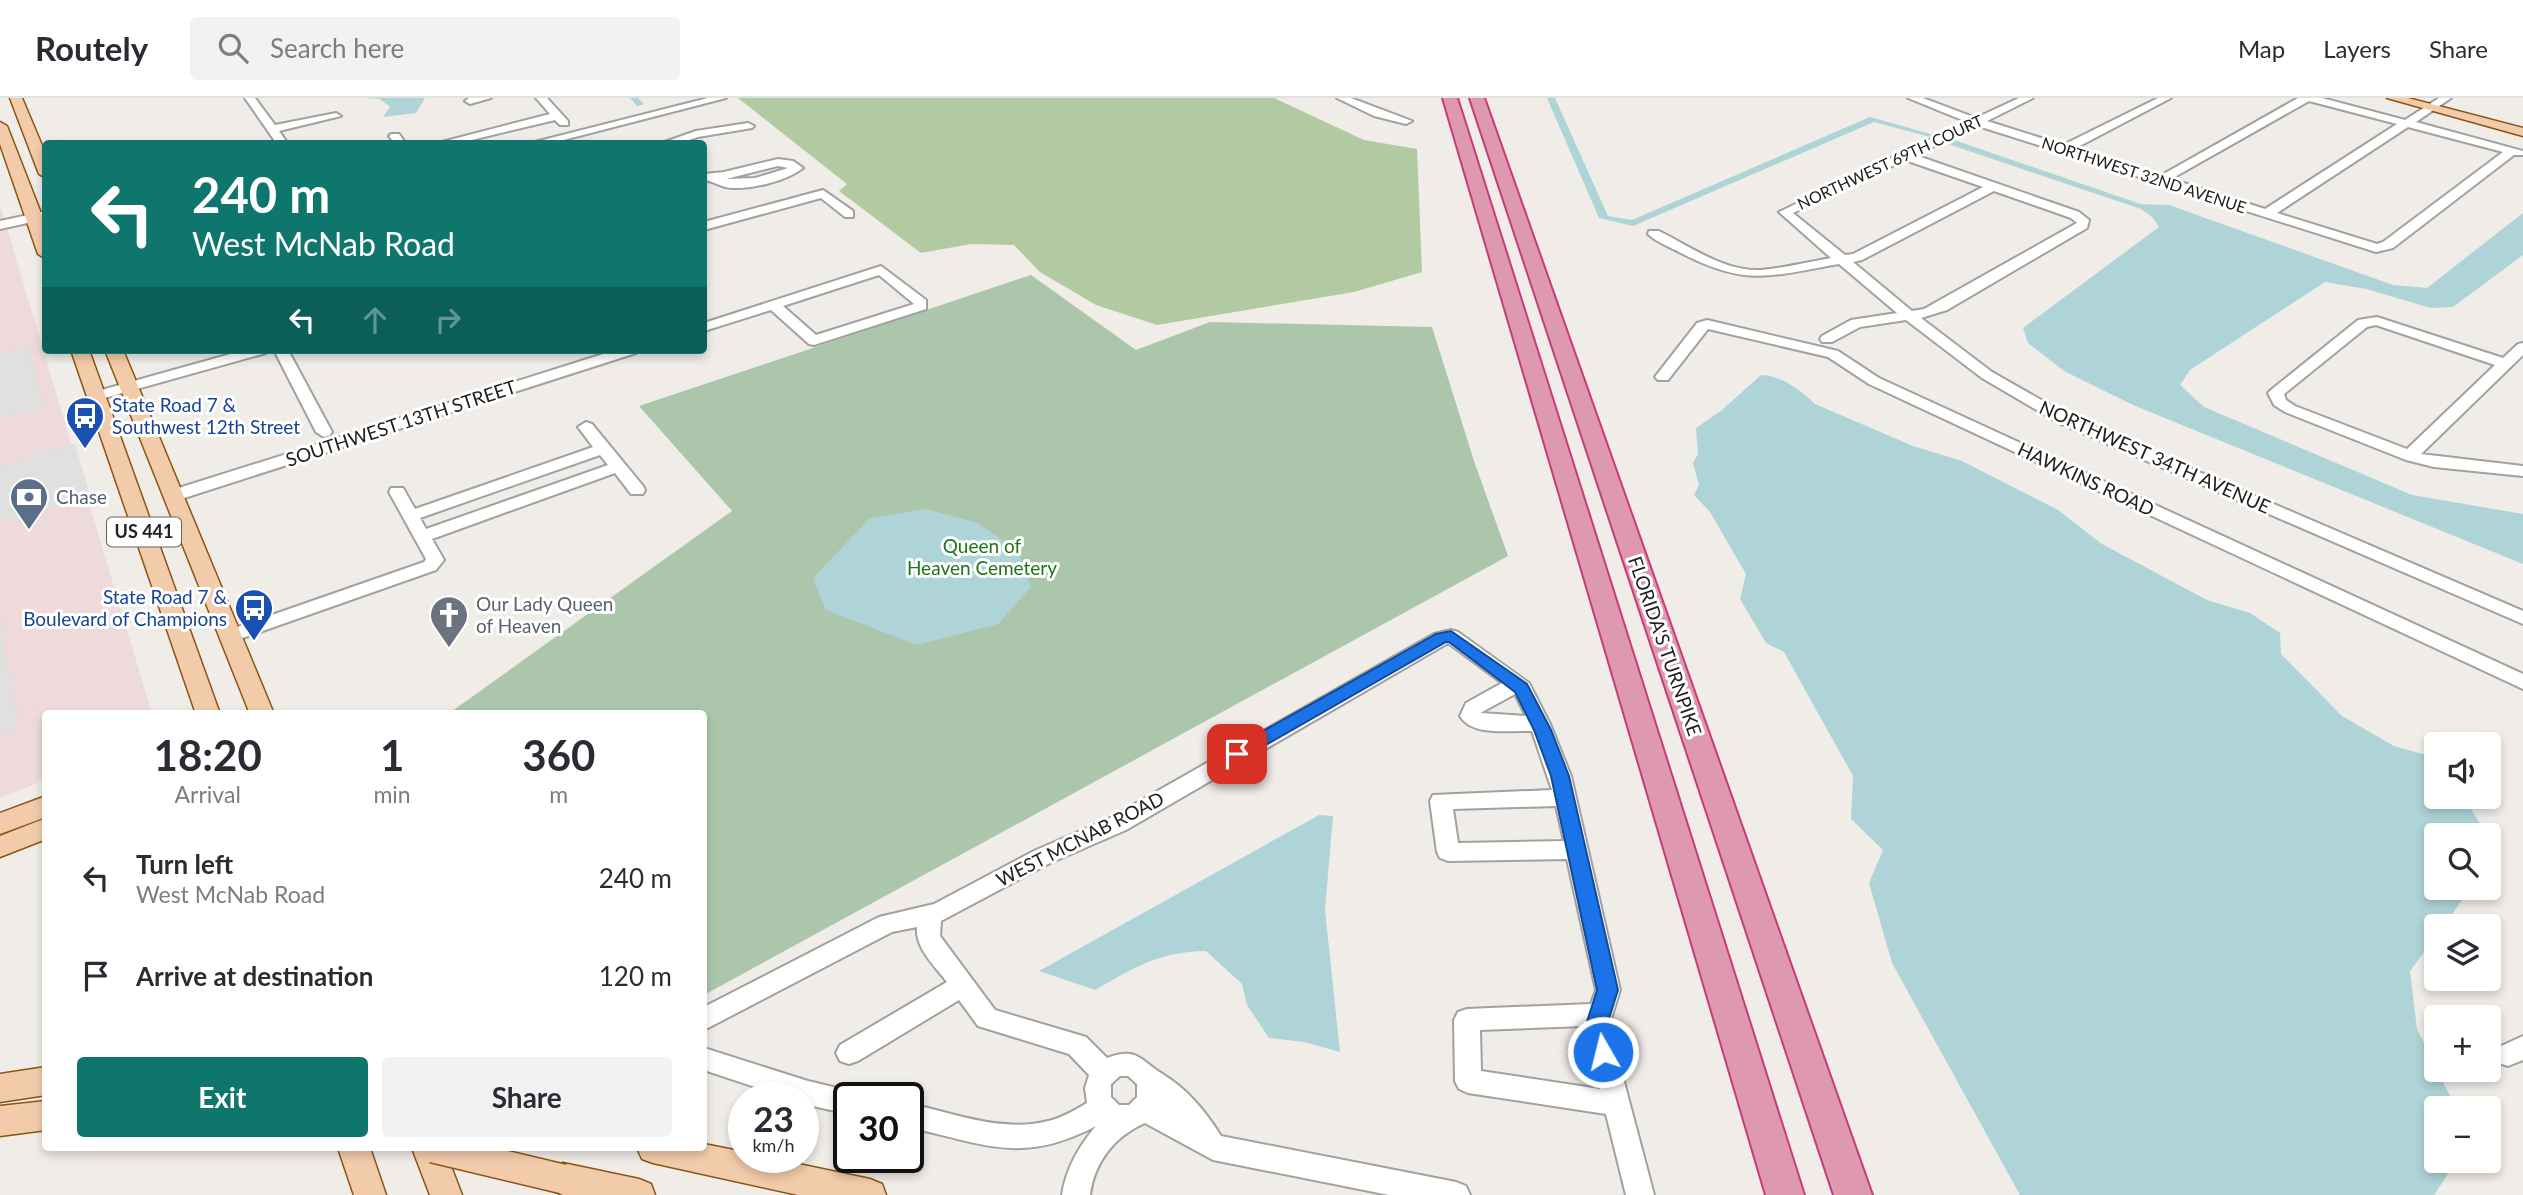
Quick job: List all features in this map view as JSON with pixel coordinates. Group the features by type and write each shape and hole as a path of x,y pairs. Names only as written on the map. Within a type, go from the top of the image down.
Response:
{"highway":[{"path":"1450,98 1785,1195"},
{"name":"FLORIDA'S TURNPIKE","path":"1477,98 1853,1195"}],"main road":[{"path":"16,98 42,164"},
{"path":"2393,98 2438,103 2523,132"},
{"path":"2416,98 2523,126"},
{"path":"0,125 13,134 31,136"},
{"path":"0,125 41,219"},
{"name":"US 441","path":"81,354 207,710"},
{"name":"US 441","path":"116,354 260,710"},
{"path":"0,824 42,808"},
{"path":"0,847 42,830"},
{"path":"0,1088 42,1083"},
{"path":"0,1121 42,1116"},
{"path":"355,1151 370,1195"},
{"path":"667,1151 870,1195"},
{"path":"436,1165 563,1179 639,1195"}],"street":[{"path":"252,98 280,140"},
{"path":"470,101 486,98"},
{"path":"541,98 581,140"},
{"path":"548,140 721,98"},
{"path":"1342,98 1378,114 1406,121"},
{"name":"NORTHWEST 32ND AVENUE","path":"1913,98 1977,122 2376,248 2388,245 2517,153"},
{"name":"NORTHWEST 69TH COURT","path":"1844,261 1785,212 2028,98"},
{"path":"2065,149 2166,98"},
{"path":"2161,180 2308,98 2517,153"},
{"path":"2266,214 2438,103"},
{"path":"273,129 336,116"},
{"path":"456,140 557,116"},
{"path":"677,140 696,134 748,126"},
{"path":"1827,339 1856,323 1927,313 1942,307 2083,225 2083,220 1905,156"},
{"path":"707,177 717,179 738,171 782,162 797,168 741,184 722,183 717,179"},
{"path":"1654,234 1746,274 1844,261 1857,257 1993,187"},
{"path":"707,225 823,194 849,214"},
{"path":"0,225 41,219"},
{"path":"0,231 41,219"},
{"name":"NORTHWEST 34TH AVENUE","path":"1844,261 1907,314 1987,375 2064,420 2523,618"},
{"path":"707,326 881,270 921,303 921,306 814,341 773,305"},
{"path":"707,314 831,275"},
{"path":"2506,364 2377,321 2363,323 2276,393 2278,402 2412,457 2434,462 2523,471"},
{"name":"HAWKINS ROAD","path":"1663,377 1702,326 1707,324 1833,354 1874,381 2523,682"},
{"path":"2412,457 2414,450 2523,347"},
{"path":"96,396 247,354"},
{"path":"283,354 324,432"},
{"name":"SOUTHWEST 13TH STREET","path":"172,496 618,354"},
{"path":"586,428 637,491"},
{"path":"410,516 602,449"},
{"path":"425,542 617,467"},
{"path":"230,636 430,566 435,560 397,492"},
{"name":"WEST MCNAB ROAD","path":"707,1017 887,924 939,912 1042,857 1118,824 1441,638 1451,636 1522,688 1540,724 1560,776 1608,990 1596,1025 1640,1195"},
{"path":"1516,684 1473,708 1470,716 1480,722 1540,724"},
{"path":"1564,798 1441,801 1448,852 1576,850"},
{"path":"930,914 928,938 987,1018 1077,1045 1105,1073"},
{"path":"849,1053 963,985"},
{"path":"1599,1015 1467,1020 1468,1081 1617,1104"},
{"path":"707,1060 833,1098"},
{"path":"1213,1147 1195,1116 1172,1093 1150,1080 1139,1068 1122,1065 1105,1073 1096,1087 1096,1095 1122,1111 1213,1147 1456,1195"},
{"path":"924,1118 1006,1136 1038,1136 1122,1111 1151,1095 1150,1080"},
{"path":"1076,1195 1076,1178 1122,1111"},
{"path":"436,1165 466,1151"}],"shaded area":[{"path":"0,205 42,346 42,354 44,354 151,710 42,710 42,781 0,798"},
{"path":"27,346 45,406 0,419 0,353"},
{"path":"75,444 90,495 0,523 0,466"},
{"path":"0,620 19,728 0,735"}],"green space":[{"path":"738,98 1274,98 1364,140 1417,149 1422,272 1354,292 1157,325 1096,305 1040,272 1014,245 971,244 921,253 839,191 847,184"},
{"name":"Queen of Heaven Cemetery","path":"1031,275 1136,350 1210,322 1432,327 1474,461 1508,556 707,993 707,710 454,710 732,511 639,406"}],"water":[{"path":"367,98 425,98 416,113 383,117 390,107 380,99"},
{"path":"2135,204 2169,205 2393,285 2427,288 2523,213 2523,255 2453,307 2431,308 2366,289 2325,282 2190,370 2180,385 2204,407 2412,495 2523,514 2523,564 2133,405 2064,371 2028,343 2023,328 2159,227 2153,218"},
{"path":"1761,375 1768,376 1797,389 1815,404 1913,446 1962,461 2058,510 2102,544 2207,600 2250,613 2280,633 2281,654 2342,716 2394,746 2424,755 2424,809 2471,809 2479,823 2424,823 2424,900 2462,900 2452,914 2424,914 2424,952 2410,971 2417,1029 2424,1043 2424,1082 2443,1082 2450,1096 2424,1096 2424,1173 2448,1173 2434,1195 2020,1195 1892,963 1869,883 1883,850 1851,819 1853,776 1784,652 1766,643 1740,599 1746,574 1710,512 1694,495 1699,485 1693,463 1698,454 1696,428 1722,410"},
{"path":"927,509 977,523 1018,551 1031,587 998,624 917,645 826,610 813,578 870,518"},
{"path":"1319,815 1333,816 1325,910 1340,1052 1304,1042 1269,1038 1247,1005 1242,984 1206,951 1174,954 1148,962 1095,990 1039,971"}],"waterway":[{"path":"634,98 640,104"},
{"path":"1551,98 1604,218 1633,223 1873,119 1930,135"},
{"path":"1948,141 2153,210"}],"place":[{"name":"State Road 7 & Southwest 12th Street","path":"85,450"},
{"name":"Chase","path":"29,531"},
{"name":"State Road 7 & Boulevard of Champions","path":"254,642"},
{"name":"Our Lady Queen of Heaven","path":"449,649"}],"route":[{"path":"1237,754 1441,638 1451,636 1522,688 1560,776 1608,990 1596,1025 1603,1052"}]}
